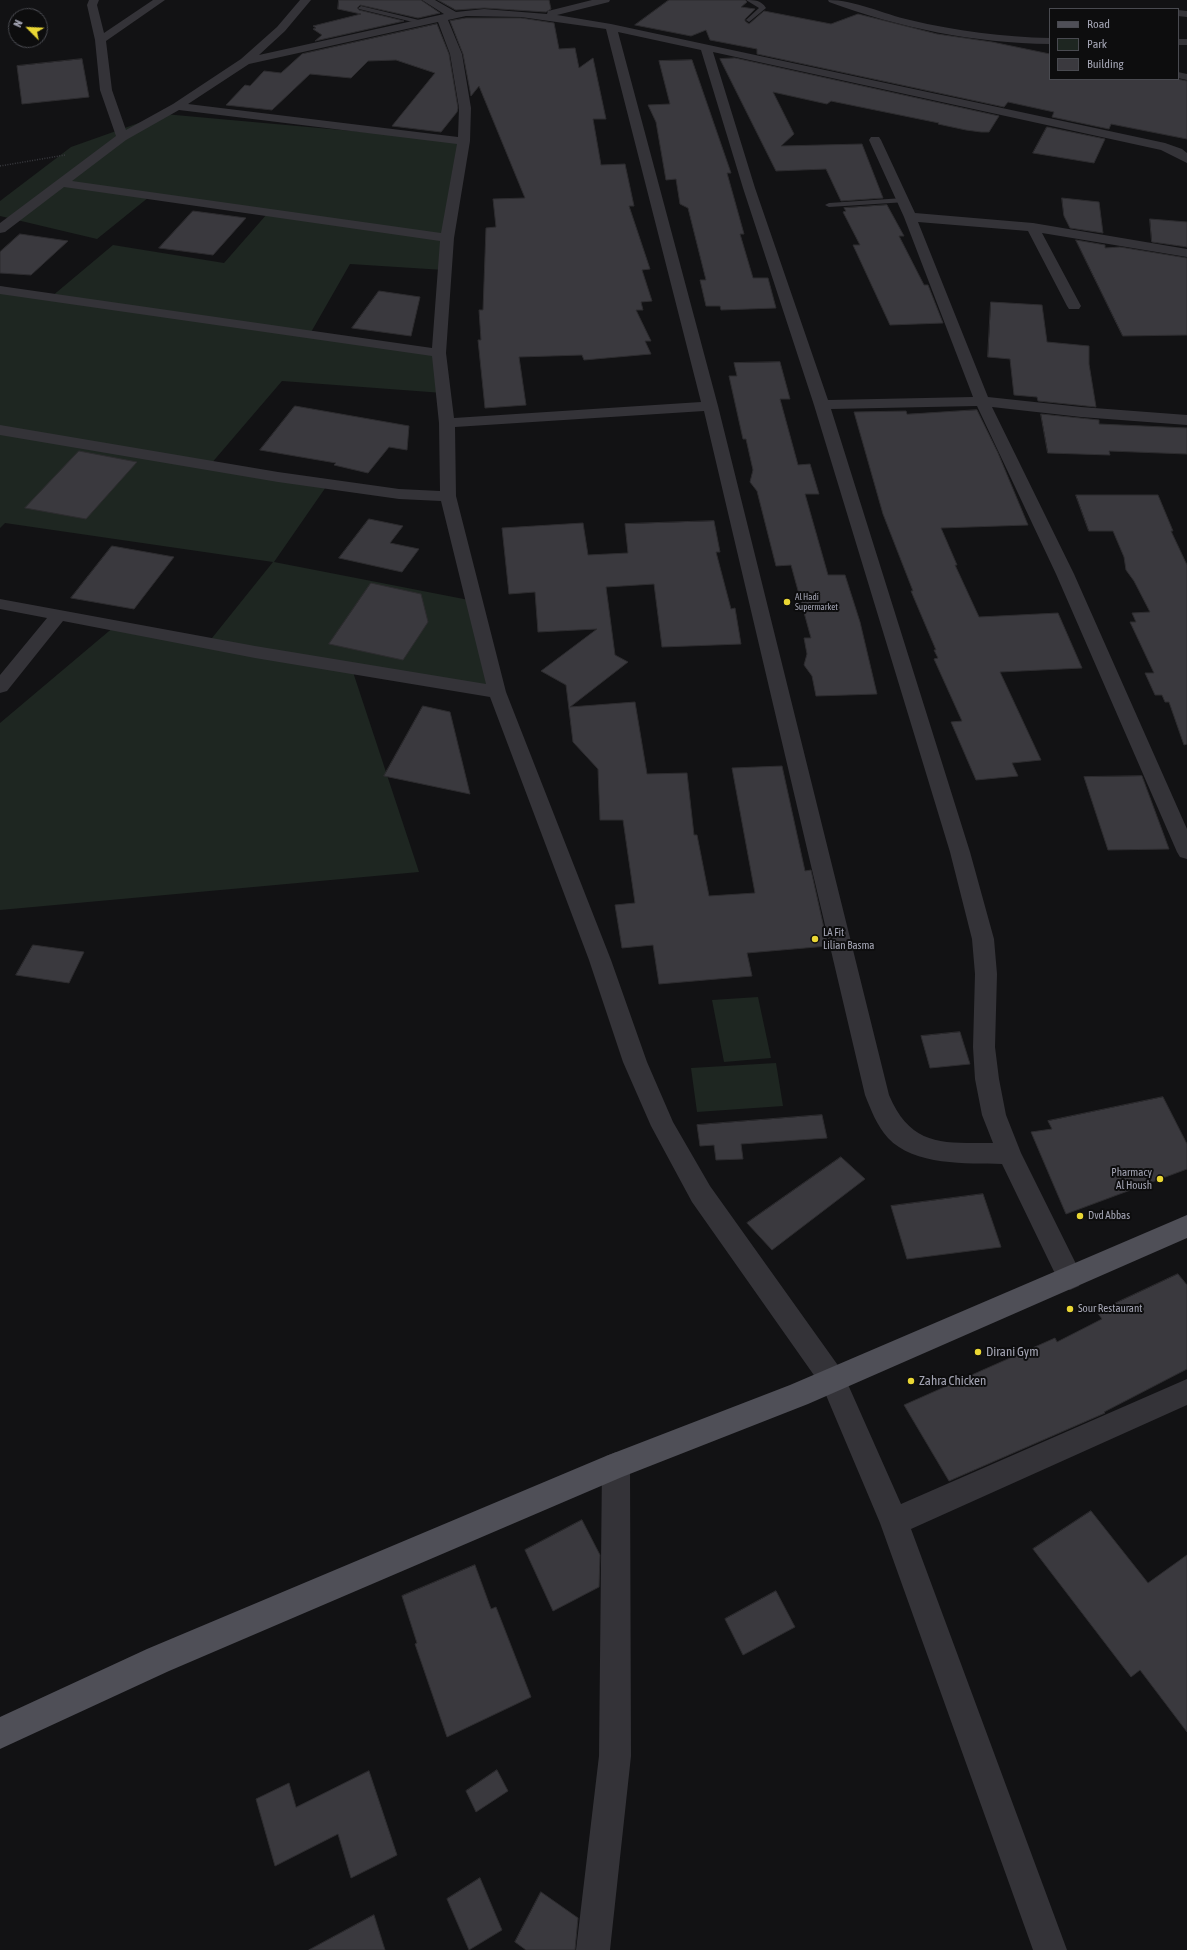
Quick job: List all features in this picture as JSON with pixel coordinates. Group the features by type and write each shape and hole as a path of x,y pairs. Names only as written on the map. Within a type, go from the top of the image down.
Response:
{"main road":[{"path":"0,1733 158,1660 616,1466 833,1380 1187,1226"}],"street":[{"path":"94,0 92,5 100,40 106,90 122,137"},
{"path":"100,40 160,0"},
{"path":"0,229 122,137 177,106 245,61 281,29 306,0"},
{"path":"427,0 447,17 465,108 464,141 447,238 439,353 447,423 448,496 497,692 600,960 635,1062 663,1126 701,1194 754,1265 833,1380 894,1522 1050,1950"},
{"path":"538,16 605,0"},
{"path":"833,0 882,16 917,25 987,37 1049,41"},
{"path":"498,13 506,4"},
{"path":"245,61 447,17 478,13 538,16 611,28 1152,143 1178,152 1187,158"},
{"path":"611,28 710,406 877,1095 887,1119 901,1136 920,1146 942,1152 1009,1154"},
{"path":"706,48 749,188 822,405 960,852 983,939 986,974 984,1047 987,1079 994,1115 1009,1154 1070,1278"},
{"path":"177,106 464,141"},
{"path":"874,140 910,217 982,401 1065,574 1187,852"},
{"path":"61,183 447,238"},
{"path":"910,217 1033,228 1187,253"},
{"path":"1033,228 1074,306"},
{"path":"0,290 439,353"},
{"path":"822,405 982,401 1081,412 1187,420"},
{"path":"447,423 710,406"},
{"path":"0,430 278,477 400,494 448,496"},
{"path":"0,604 255,652 497,692"},
{"path":"0,687 59,615"},
{"path":"894,1522 1187,1392"},
{"path":"594,1950 615,1756 616,1466"}],"lane":[{"path":"749,0 760,4 763,8 749,20"},
{"path":"361,8 421,22"},
{"path":"829,205 902,200"}],"path":[{"path":"0,166 109,147"}],"green space":[{"path":"164,114 464,141 444,270 350,264 310,334 439,353 443,393 282,381 210,465 328,484 274,562 474,601 497,692 352,669 419,872 0,910 0,723 115,626 208,643 273,562 5,523 0,528 0,286 51,297 113,245 224,263 267,214 149,197 97,239 0,216 0,201 71,147"},
{"path":"758,997 771,1058 724,1062 712,1000"},
{"path":"776,1063 783,1106 697,1112 691,1068"}],"building":[{"path":"339,0 421,0 440,13 418,18 360,5 357,8 359,10 404,21 315,41 322,35 313,29 316,28 313,26 361,14 338,9"},
{"path":"438,0 549,0 551,9 546,12 484,8 456,10"},
{"path":"669,0 745,0 747,2 741,7 755,9 745,19 745,21 749,24 764,11 831,24 858,14 937,34 992,42 1049,54 1049,80 1179,79 1187,81 1187,139 1111,124 1109,129 1052,117 1054,112 1008,102 1004,107 757,54 757,49 710,40 706,30 691,36 635,25"},
{"path":"466,18 521,18 554,23 559,49 575,48 579,68 593,58 606,119 593,119 601,165 625,164 634,206 629,206 650,269 642,270 652,301 641,302 643,310 636,310 651,341 645,341 651,354 584,360 582,355 519,357 526,405 485,408 478,340 481,340 479,310 483,310 486,228 496,227 493,199 525,198 479,86 471,96 463,54 450,21"},
{"path":"437,24 449,54 458,108 457,112 441,132 392,126 435,73 396,60 368,61 351,78 310,74 272,110 226,105 245,85 250,86 264,71 281,73 302,54"},
{"path":"735,58 999,116 989,132 981,132 831,101 827,104 773,92 794,134 781,146 862,144 883,198 841,201 826,169 776,171 720,59"},
{"path":"82,59 89,97 22,104 17,66"},
{"path":"692,60 731,173 727,173 744,234 740,234 753,278 768,278 776,308 721,310 720,306 706,306 700,280 706,280 688,208 680,204 676,179 666,180 656,122 648,105 670,104 659,61"},
{"path":"1047,127 1105,139 1094,163 1033,153"},
{"path":"1062,198 1099,202 1103,233 1070,228 1064,216"},
{"path":"887,205 904,236 899,236 924,285 928,285 943,323 890,325 853,245 860,245 843,212 846,211 844,208"},
{"path":"193,211 246,218 213,255 159,248"},
{"path":"1150,219 1187,222 1187,247 1152,242"},
{"path":"20,234 68,241 31,275 0,273 0,252"},
{"path":"1076,240 1105,245 1105,248 1120,247 1187,258 1187,335 1123,336"},
{"path":"379,291 420,297 411,336 352,328"},
{"path":"991,302 1042,305 1047,342 1089,346 1089,364 1096,407 1038,401 1037,397 1014,395 1010,359 988,357"},
{"path":"780,362 790,399 780,399 798,465 810,464 819,494 805,494 828,575 845,575 860,622 877,694 816,696 812,676 804,665 807,654 804,638 811,638 791,565 776,566 757,491 750,482 753,470 746,439 743,439 729,376 737,376 734,363"},
{"path":"295,406 409,426 407,450 389,447 368,473 334,465 336,463 260,450"},
{"path":"977,410 998,453 1028,525 941,528 957,565 955,565 979,617 1058,613 1082,668 1000,672 1041,760 1012,763 1018,776 976,780 951,722 962,721 934,659 938,658 934,650 936,650 911,591 913,591 883,514 854,412 906,411 907,414"},
{"path":"1041,414 1099,420 1099,424 1187,428 1187,454 1109,451 1110,455 1048,453"},
{"path":"79,451 137,462 86,519 25,508"},
{"path":"1076,495 1158,495 1173,531 1171,531 1187,565 1187,744 1184,745 1169,702 1165,702 1162,695 1155,695 1145,673 1154,673 1130,622 1136,622 1132,613 1150,612 1134,581 1126,570 1124,557 1113,531 1089,531"},
{"path":"369,519 403,526 390,543 419,549 402,572 339,558"},
{"path":"714,521 720,552 716,552 731,609 735,608 741,644 662,647 654,584 606,587 615,655 628,662 570,707 635,702 647,774 687,773 694,835 697,835 709,896 755,893 732,768 782,766 805,871 811,870 828,946 747,953 752,976 659,984 653,945 622,948 615,905 635,903 623,820 600,820 598,769 573,742 566,685 541,671 597,629 538,632 535,592 509,594 502,528 583,523 588,555 628,553 625,524"},
{"path":"112,546 174,557 134,609 71,598"},
{"path":"371,583 421,594 428,622 403,660 329,644"},
{"path":"423,706 450,712 470,794 384,776"},
{"path":"1142,776 1169,849 1108,850 1084,777"},
{"path":"33,945 84,952 69,983 16,975"},
{"path":"960,1032 970,1064 930,1068 921,1036"},
{"path":"1163,1097 1187,1144 1187,1169 1066,1214 1031,1132 1052,1129 1048,1121"},
{"path":"822,1115 827,1138 741,1144 743,1159 716,1160 714,1145 700,1146 697,1125"},
{"path":"841,1157 865,1179 772,1250 747,1223"},
{"path":"983,1194 1001,1247 907,1259 891,1206"},
{"path":"1178,1274 1187,1285 1187,1369 1104,1412 1105,1413 949,1481 904,1405 1055,1338 1057,1342 1102,1319 1097,1312"},
{"path":"1091,1511 1148,1583 1187,1555 1187,1732 1140,1670 1131,1677 1033,1549"},
{"path":"582,1520 600,1555 599,1587 553,1611 525,1550"},
{"path":"475,1565 491,1609 496,1607 531,1697 447,1737 415,1644 417,1643 402,1596"},
{"path":"776,1591 795,1627 743,1655 725,1619"},
{"path":"497,1770 508,1791 476,1812 466,1791"},
{"path":"369,1771 397,1855 351,1878 338,1834 275,1866 256,1799 289,1783 296,1807"},
{"path":"480,1878 502,1930 469,1950 447,1899"},
{"path":"541,1892 578,1918 575,1950 526,1950 515,1942"},
{"path":"374,1915 385,1950 309,1950"}],"place":[{"name":"Al Hadi Supermarket","path":"787,602"},
{"name":"LA Fit Lilian Basma","path":"815,939"},
{"name":"Pharmacy Al Housh","path":"1160,1179"},
{"name":"Dvd Abbas","path":"1080,1216"},
{"name":"Sour Restaurant","path":"1070,1309"},
{"name":"Dirani Gym","path":"978,1352"},
{"name":"Zahra Chicken","path":"911,1381"}]}
